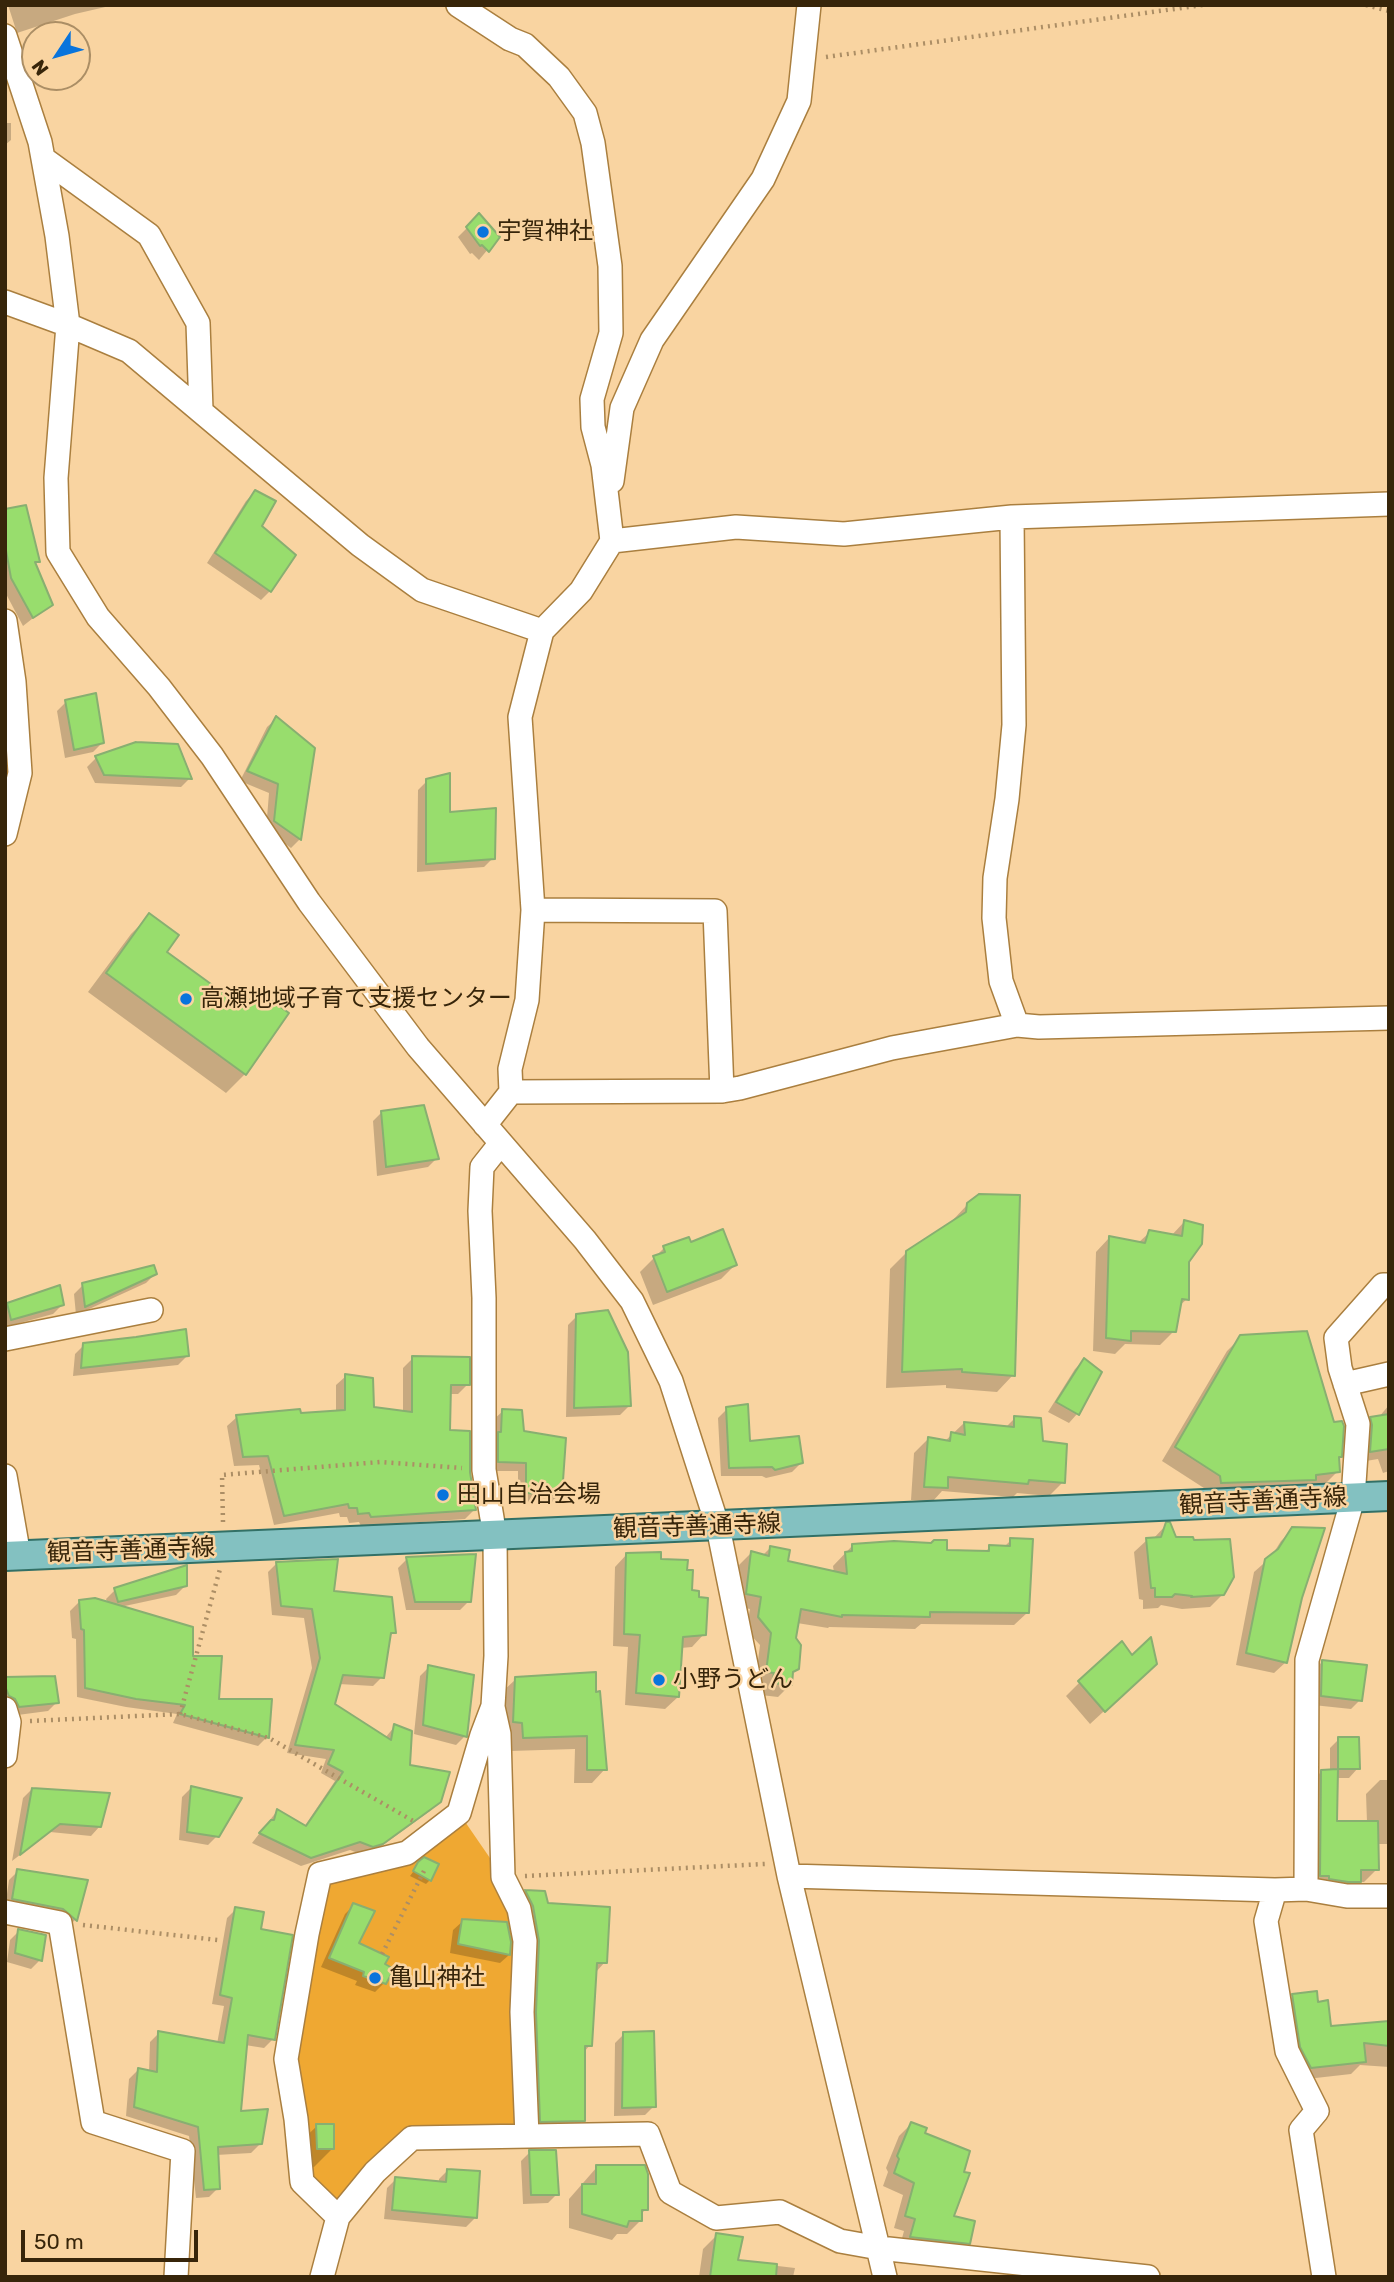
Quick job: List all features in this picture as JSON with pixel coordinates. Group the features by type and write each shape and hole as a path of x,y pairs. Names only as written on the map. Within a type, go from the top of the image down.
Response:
{"main road":[{"name":"観音寺善通寺線","path":"12,1556 1389,1496"}],"street":[{"path":"458,5 510,40 525,45 559,77 585,113 593,142 610,266 611,333 592,399 593,427 603,465 612,541 581,591 542,631 520,717 533,910 527,1000 510,1069 511,1091 485,1125"},
{"path":"609,505 622,408 652,340 763,179 799,101 809,5"},
{"path":"5,36 44,159 68,325 56,478 58,552 98,617 159,687 212,756 309,902 418,1047 585,1240 632,1301 671,1381 718,1527 787,1870 885,2277"},
{"path":"44,159 149,235 198,323 201,410"},
{"path":"5,302 129,351 360,545 422,590 542,631"},
{"path":"612,541 736,527 844,534 1012,517 1389,504"},
{"path":"1012,517 1014,726 1007,799 995,878 994,918 1001,981 1017,1025"},
{"path":"5,621 14,682 20,773 5,834"},
{"path":"533,910 716,911 722,1091"},
{"path":"511,1091 722,1091 892,1048 1017,1025 1039,1027 1389,1018"},
{"path":"501,1143 482,1167 480,1211 484,1298 484,1469 495,1536 496,1656 493,1706 499,1734 503,1877 519,1909 525,1941 522,2012 527,2136"},
{"path":"1306,1889 1307,1660 1353,1498 1358,1424 1340,1368 1336,1338 1383,1285 1389,1285"},
{"path":"5,1339 151,1310"},
{"path":"1345,1384 1389,1374"},
{"path":"5,1476 12,1556"},
{"path":"338,2217 302,2182 296,2119 286,2059 320,1874 407,1853 459,1813 493,1706"},
{"path":"5,1756 7,1716"},
{"path":"787,1870 1275,1890 1306,1889 1347,1896 1389,1896"},
{"path":"1275,1890 1266,1921 1287,2051 1317,2111 1301,2130 1324,2277"},
{"path":"5,1912 60,1923 93,2122 183,2151 176,2277"},
{"path":"322,2277 338,2217 375,2172 412,2138 648,2134 670,2192 716,2218 780,2212 839,2241 879,2248 1147,2277"}],"path":[{"path":"802,61 1203,5"},
{"path":"1366,5 1389,11"},
{"path":"180,1714 221,1564 222,1475 380,1462 484,1469"},
{"path":"7,1716 180,1714 269,1738 434,1833"},
{"path":"382,1954 431,1857"},
{"path":"503,1877 787,1870"},
{"path":"60,1923 218,1940"}],"shaded area":[{"path":"459,1813 503,1877 519,1909 527,2136 412,2138 338,2217 302,2182 296,2119 300,1983 320,1874 407,1853"}],"building":[{"name":"宇賀神社","path":"479,213 500,237 489,252 480,246 466,227"},
{"path":"255,490 276,501 262,526 296,555 271,592 215,553"},
{"path":"26,505 40,562 35,562 53,605 33,618 11,578 5,545 5,509"},
{"path":"96,693 104,743 74,750 65,700"},
{"path":"276,716 315,748 301,840 274,821 278,784 247,771"},
{"path":"136,742 178,744 192,779 104,775 95,756"},
{"path":"450,773 450,812 496,808 495,859 426,864 426,779"},
{"name":"高瀬地域子育て支援センター","path":"149,913 179,935 167,952 244,1008 257,990 289,1013 246,1075 106,973"},
{"path":"424,1105 439,1159 386,1167 381,1111"},
{"path":"979,1194 1020,1195 1015,1376 962,1372 962,1369 902,1372 906,1251 966,1212 967,1203"},
{"path":"1184,1220 1203,1225 1202,1244 1189,1262 1189,1300 1182,1299 1176,1332 1131,1331 1131,1341 1106,1338 1109,1236 1145,1243 1149,1230 1182,1236"},
{"path":"723,1229 737,1265 667,1292 653,1256 665,1252 663,1246 689,1237 691,1242"},
{"path":"154,1265 157,1274 85,1307 82,1283"},
{"path":"60,1285 64,1305 11,1320 7,1303"},
{"path":"608,1310 628,1352 631,1406 574,1408 576,1314"},
{"path":"186,1329 189,1356 81,1368 83,1343"},
{"path":"1307,1331 1334,1422 1342,1421 1344,1426 1342,1457 1339,1457 1340,1472 1316,1475 1316,1480 1221,1483 1220,1476 1175,1447 1240,1335"},
{"path":"412,1356 470,1357 470,1385 451,1385 450,1430 470,1431 470,1472 476,1510 371,1517 369,1513 358,1514 357,1508 349,1508 348,1504 284,1516 268,1456 243,1457 236,1415 300,1409 301,1413 345,1410 345,1374 373,1378 374,1407 412,1412"},
{"path":"1084,1358 1102,1372 1079,1415 1056,1402"},
{"path":"748,1404 750,1441 799,1436 803,1463 775,1470 772,1467 729,1468 726,1407"},
{"path":"502,1409 522,1410 524,1431 566,1438 562,1495 526,1493 526,1463 498,1462 498,1432 501,1432"},
{"path":"1389,1414 1389,1449 1370,1452 1370,1417"},
{"path":"1014,1416 1041,1418 1043,1441 1067,1444 1065,1483 1029,1480 1028,1484 948,1477 948,1488 924,1487 928,1437 950,1441 951,1432 965,1435 964,1422 1014,1427"},
{"path":"1166,1522 1170,1522 1176,1537 1193,1537 1194,1540 1230,1539 1234,1577 1224,1595 1191,1597 1175,1594 1172,1597 1155,1597 1155,1588 1151,1588 1146,1538 1161,1537"},
{"path":"1292,1527 1325,1528 1302,1598 1287,1663 1246,1653 1265,1559 1278,1549"},
{"path":"1010,1538 1033,1539 1029,1613 930,1612 930,1617 842,1617 801,1609 796,1638 801,1645 799,1669 793,1672 792,1685 772,1683 774,1673 766,1672 771,1633 758,1617 761,1597 746,1594 751,1551 769,1556 770,1546 790,1550 788,1561 847,1574 845,1552 852,1551 852,1544 894,1541 931,1543 934,1540 947,1540 947,1550 989,1551 989,1545 1010,1546"},
{"path":"661,1552 661,1559 688,1560 687,1570 693,1570 692,1590 699,1591 699,1597 708,1598 706,1635 683,1637 679,1697 636,1693 640,1635 624,1634 626,1553"},
{"path":"476,1554 471,1602 415,1602 406,1557"},
{"path":"338,1559 334,1591 392,1597 396,1633 391,1633 384,1678 343,1675 335,1704 391,1740 394,1724 412,1731 410,1765 450,1772 441,1802 383,1844 373,1847 360,1842 311,1858 259,1833 274,1820 277,1809 306,1826 343,1772 328,1764 334,1750 295,1745 320,1658 312,1609 281,1606 276,1562"},
{"path":"187,1565 187,1586 118,1602 114,1588"},
{"path":"95,1598 193,1627 193,1656 222,1656 219,1699 272,1699 269,1738 180,1714 185,1705 136,1699 85,1688 84,1630 81,1629 79,1600"},
{"path":"1151,1637 1157,1664 1105,1712 1078,1681 1122,1641 1132,1655"},
{"path":"1322,1660 1367,1665 1362,1701 1321,1696"},
{"path":"428,1665 474,1675 467,1737 423,1725"},
{"path":"596,1672 596,1692 600,1691 607,1770 587,1770 587,1736 523,1738 522,1723 513,1722 515,1677"},
{"path":"55,1676 59,1703 19,1707 15,1699 9,1696 5,1686 5,1677"},
{"path":"1338,1737 1359,1737 1360,1769 1338,1769"},
{"path":"1338,1769 1337,1821 1378,1821 1379,1870 1361,1870 1361,1882 1320,1876 1321,1770"},
{"path":"191,1786 242,1798 219,1837 187,1832"},
{"path":"32,1788 110,1793 101,1827 60,1824 20,1855"},
{"path":"424,1857 439,1864 431,1881 413,1871"},
{"path":"17,1869 88,1880 77,1921 63,1909 12,1899"},
{"path":"525,1890 545,1891 548,1903 610,1907 607,1963 597,1963 592,2046 585,2046 585,2121 540,2122 536,2012 539,1941 533,1906"},
{"path":"353,1903 375,1911 359,1943 389,1957 385,1964 394,1969 386,1984 363,1976 364,1972 329,1958"},
{"path":"235,1907 264,1912 261,1929 293,1935 275,2040 248,2035 241,2111 268,2109 262,2144 218,2147 220,2189 204,2190 198,2127 134,2107 138,2068 157,2072 158,2031 224,2043 232,1998 220,1995"},
{"path":"462,1919 507,1922 511,1942 510,1955 458,1944"},
{"path":"18,1929 46,1935 42,1961 15,1953"},
{"path":"1317,1991 1318,2002 1328,2000 1331,2026 1389,2021 1389,2046 1364,2043 1366,2062 1311,2068 1300,2047 1292,1994"},
{"path":"654,2031 656,2107 622,2108 623,2032"},
{"path":"911,2122 927,2128 925,2133 970,2151 964,2172 970,2173 954,2216 975,2221 970,2244 910,2237 915,2219 905,2216 914,2183 894,2173 899,2159 897,2156"},
{"path":"316,2124 334,2124 334,2149 317,2149"},
{"path":"529,2150 556,2150 559,2195 531,2195"},
{"path":"596,2165 645,2165 648,2174 648,2210 642,2210 642,2221 629,2221 627,2227 582,2214 582,2184 596,2184"},
{"path":"447,2169 480,2171 477,2218 392,2210 395,2177 446,2182"},
{"path":"716,2233 743,2237 738,2260 777,2264 776,2277 710,2277"}],"place":[{"name":"宇賀神社","path":"483,232"},
{"name":"高瀬地域子育て支援センター","path":"186,999"},
{"name":"田山自治会場","path":"443,1495"},
{"name":"小野うどん","path":"659,1680"},
{"name":"亀山神社","path":"375,1978"}]}
